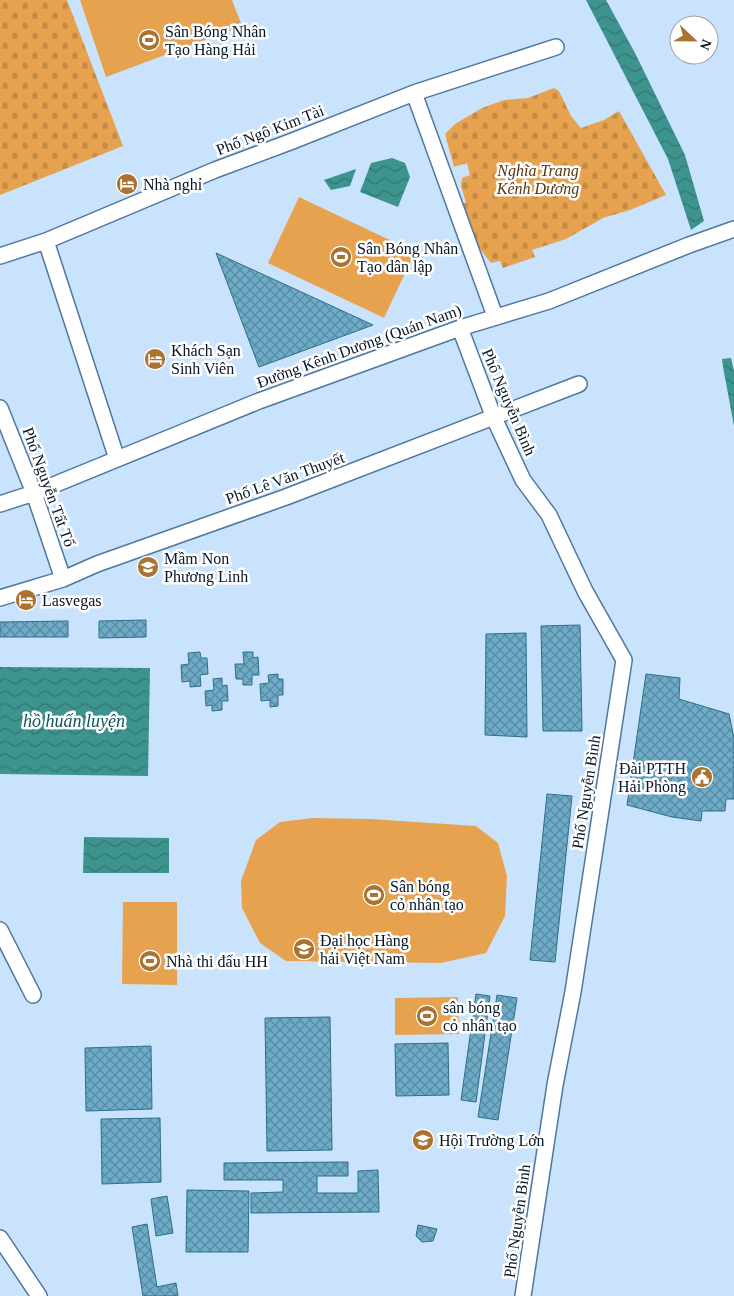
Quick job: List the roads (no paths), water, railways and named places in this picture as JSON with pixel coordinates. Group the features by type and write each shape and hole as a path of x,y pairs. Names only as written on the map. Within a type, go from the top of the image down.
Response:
{"street":[{"name":"Phố Ngô Kim Tài","path":"0,256 46,241 215,170 414,93 556,47"},
{"path":"414,93 495,316"},
{"name":"Đường Kênh Dương (Quán Nam)","path":"0,504 34,493 259,401 460,328 549,301 734,229"},
{"path":"46,241 117,459"},
{"name":"Phố Nguyễn Bình","path":"460,328 494,418 523,480 548,515 585,591 624,660 573,992 552,1104 523,1296"},
{"name":"Phố Lê Văn Thuyết","path":"0,598 64,579 97,564 286,497 580,384"},
{"name":"Phố Nguyễn Tất Tố","path":"0,408 34,493 64,579"},
{"path":"0,930 33,996"},
{"path":"0,1238 39,1296"}],"water":[{"path":"586,0 606,0 635,53 685,155 704,221 691,230 668,159"},
{"path":"392,158 405,163 410,177 398,207 360,192 371,163"},
{"path":"356,169 350,186 331,190 324,180"},
{"path":"731,358 734,371 734,426 722,359"},
{"name":"hồ huấn luyện","path":"0,667 150,668 148,776 0,774"},
{"path":"84,837 169,838 169,873 83,873"}],"place":[{"name":"Sân Bóng Nhân Tạo Hàng Hải","path":"149,40"},
{"name":"Nhà nghỉ","path":"127,184"},
{"name":"Sân Bóng Nhân Tạo dân lập","path":"341,257"},
{"name":"Khách Sạn Sinh Viên","path":"155,359"},
{"name":"Mầm Non Phương Linh","path":"148,567"},
{"name":"Lasvegas","path":"26,600"},
{"name":"Đài PTTH Hải Phòng","path":"702,777"},
{"name":"Sân bóng cỏ nhân tạo","path":"374,895"},
{"name":"Đại học Hàng hải Việt Nam","path":"304,949"},
{"name":"Nhà thi đấu HH","path":"150,961"},
{"name":"sân bóng cỏ nhân tạo","path":"427,1016"},
{"name":"Hội Trường Lớn","path":"423,1140"}],"park label":[{"name":"Nghĩa Trang Kênh Dương","path":"538,179"}]}
